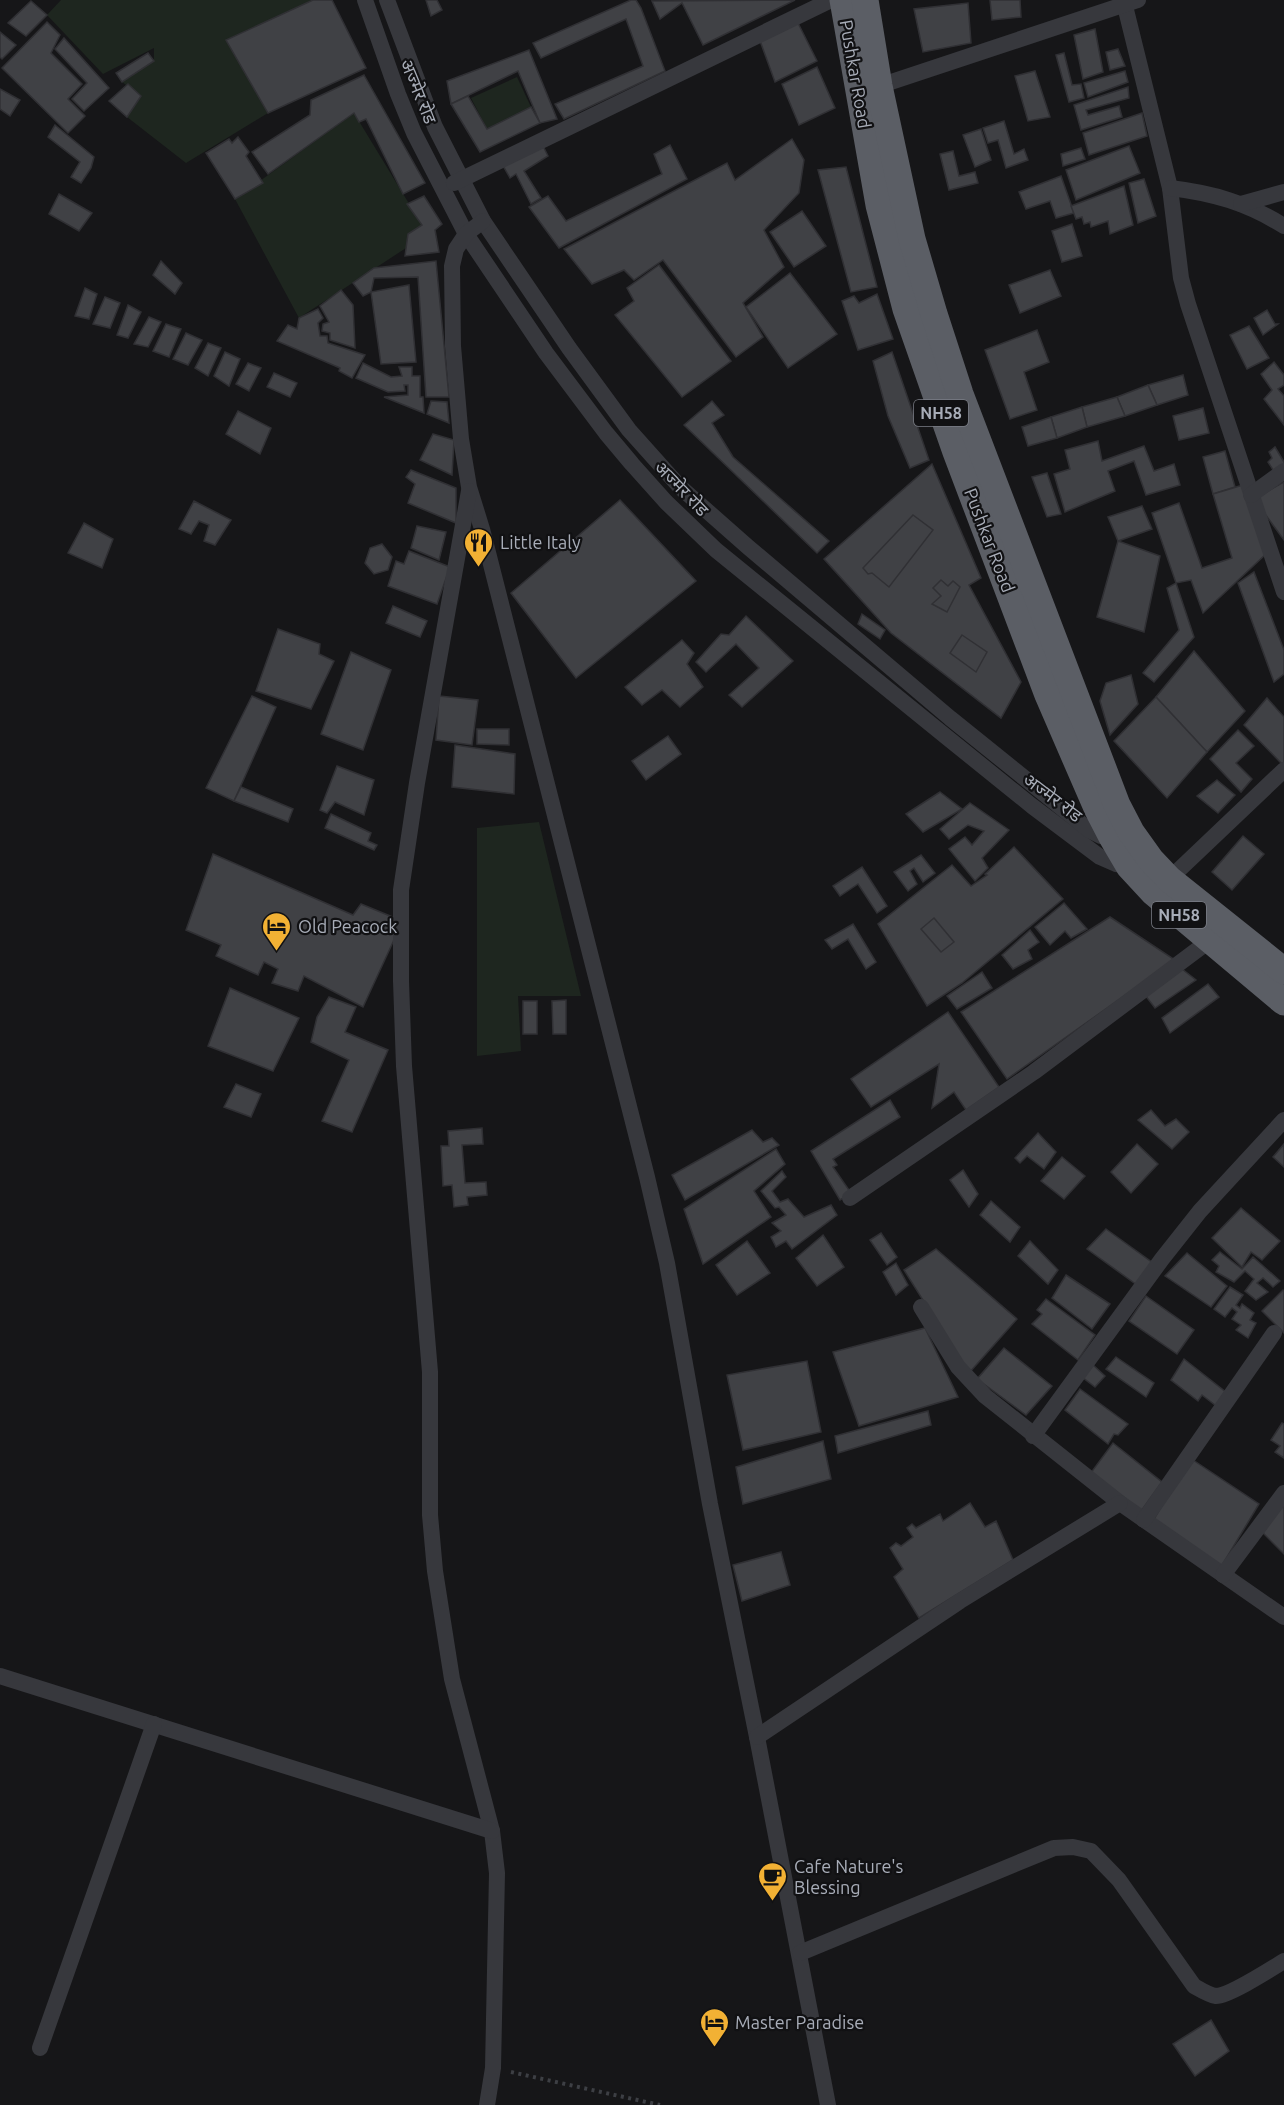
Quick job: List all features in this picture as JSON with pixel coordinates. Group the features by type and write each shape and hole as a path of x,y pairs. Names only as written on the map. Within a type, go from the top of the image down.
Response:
{"highway":[{"name":"Pushkar Road","path":"843,0 879,205 906,309 956,452 1048,695 1121,835 1151,874 1209,941 1284,1002"},
{"name":"Pushkar Road","path":"865,0 879,86 912,239 960,394 1117,805 1121,835"},
{"name":"Pushkar Road","path":"1151,874 1284,971"}],"street":[{"name":"अज्मेर रोड","path":"365,0 414,133 466,234 552,362 606,433 666,502 716,549 1032,806 1100,856 1116,864 1151,874"},
{"name":"अज्मेर रोड","path":"387,0 435,127 483,221 568,348 629,430 680,487 950,718 1089,830 1101,836 1121,835"},
{"path":"442,188 462,181 831,0"},
{"path":"879,86 1131,3 1170,188 1181,278 1284,592"},
{"path":"1170,188 1203,192 1241,204 1284,226"},
{"path":"1241,204 1284,192"},
{"path":"483,221 466,234 456,249 452,266 454,358 461,439 469,487 482,529 667,1263 710,1503 758,1737 828,2105"},
{"path":"1251,495 1284,471"},
{"path":"469,487 417,783 401,890 401,981 404,1066 430,1372 430,1515 435,1571 452,1679 492,1831 497,1873 493,2068 488,2105"},
{"path":"666,502 680,487"},
{"path":"1151,874 1284,770"},
{"path":"850,1198 1034,1072 1209,941"},
{"path":"1033,1436 1200,1211 1284,1119"},
{"path":"921,1307 958,1367 971,1383 1033,1436 1120,1503 1284,1617"},
{"path":"1144,1520 1274,1333"},
{"path":"1223,1575 1284,1493"},
{"path":"758,1737 960,1601 1120,1503"},
{"path":"0,1676 492,1831"},
{"path":"40,2048 154,1724"},
{"path":"800,1953 1054,1848 1073,1846 1091,1851 1119,1880 1194,1986 1217,1996 1232,1991 1284,1961"}],"path":[{"path":"493,2068 660,2105"}],"shaded area":[{"path":"61,0 313,0 226,40 268,113 186,163 127,117 141,96 122,82 154,61 154,48 103,74 47,15"},
{"path":"517,77 531,107 487,129 471,98"},
{"path":"354,113 422,225 408,234 406,248 299,318 235,199"},
{"path":"539,822 581,996 518,996 521,1051 477,1056 477,828"}],"building":[{"path":"313,0 332,0 366,68 268,113 226,40"},
{"path":"426,0 437,0 442,10 431,16"},
{"path":"631,0 636,0 641,8 665,71 564,119 555,104 643,66 626,19 541,58 533,43"},
{"path":"795,0 703,45 682,3 660,19 652,1"},
{"path":"990,0 1020,0 1021,17 992,20"},
{"path":"31,1 47,15 26,36 8,23"},
{"path":"968,3 971,43 923,52 914,9"},
{"path":"796,19 817,61 775,82 759,38"},
{"path":"47,22 60,35 51,53 82,84 68,99 85,116 68,133 2,68"},
{"path":"1095,29 1103,72 1083,79 1074,35"},
{"path":"0,32 16,45 2,59 0,57"},
{"path":"64,38 109,88 84,111 72,99 87,83 55,49"},
{"path":"1118,49 1125,66 1110,70 1106,52"},
{"path":"529,50 557,119 540,123 518,71 451,104 447,81"},
{"path":"148,53 154,61 122,82 116,73"},
{"path":"1064,53 1072,85 1081,84 1084,98 1069,102 1056,55"},
{"path":"817,67 835,108 799,125 782,84"},
{"path":"1035,71 1050,117 1028,121 1015,76"},
{"path":"1125,71 1128,82 1088,97 1084,83"},
{"path":"364,75 425,183 403,194 366,119 359,122 354,113 268,174 252,152 310,115 311,100"},
{"path":"128,84 141,96 127,117 109,101"},
{"path":"1128,87 1129,98 1086,110 1088,115 1119,106 1122,117 1081,130 1074,105"},
{"path":"0,89 20,100 10,116 0,109"},
{"path":"468,96 487,129 531,107 540,123 480,152 451,104"},
{"path":"1142,113 1147,136 1089,155 1083,133"},
{"path":"1004,121 1014,154 1024,149 1028,160 1006,168 998,140 988,143 983,128"},
{"path":"55,125 94,157 91,168 81,183 71,177 80,162 48,137"},
{"path":"981,129 991,160 975,167 963,135"},
{"path":"238,137 249,152 246,156 263,183 235,199 206,153 229,139 232,143"},
{"path":"792,139 804,160 799,193 764,230 784,267 743,303 763,337 736,357 663,260 634,280 624,270 592,284 564,249 727,163 735,180"},
{"path":"541,142 548,156 524,171 541,198 531,204 516,174 510,178 502,164"},
{"path":"670,145 687,179 559,248 529,207 548,196 566,221 662,174 654,154"},
{"path":"1129,146 1140,173 1076,200 1066,170"},
{"path":"1081,148 1085,159 1063,166 1061,154"},
{"path":"953,151 959,176 975,172 978,183 949,190 940,154"},
{"path":"846,167 877,287 851,292 818,170"},
{"path":"1061,176 1074,213 1056,218 1050,201 1026,209 1019,192"},
{"path":"1144,179 1156,216 1138,223 1129,183"},
{"path":"1124,186 1133,225 1110,234 1108,221 1091,227 1090,222 1084,224 1082,217 1076,219 1071,206"},
{"path":"59,194 92,213 79,231 49,214"},
{"path":"424,196 442,224 435,230 439,252 405,256 408,234 422,225 407,204"},
{"path":"802,211 826,246 794,267 770,232"},
{"path":"1072,224 1082,256 1062,262 1052,231"},
{"path":"161,261 182,283 175,294 153,275"},
{"path":"436,261 449,397 426,397 418,277 374,278 371,292 363,296 353,283 374,268"},
{"path":"659,265 731,361 682,397 615,315 634,301 627,288"},
{"path":"1050,270 1061,296 1020,313 1009,285"},
{"path":"790,273 837,334 788,368 746,307"},
{"path":"409,285 416,362 381,364 371,292"},
{"path":"85,288 97,294 89,319 75,316"},
{"path":"341,290 353,305 355,348 330,340 330,333 322,331 323,324 329,322 320,306"},
{"path":"877,294 893,339 858,350 842,301 854,296 859,303"},
{"path":"105,297 120,303 110,328 93,324"},
{"path":"128,305 141,312 128,338 117,335"},
{"path":"318,309 323,318 318,323 320,336 327,336 328,343 365,355 352,378 339,371 340,368 277,341 288,325 297,329 299,318"},
{"path":"1267,310 1275,324 1278,324 1263,335 1254,318"},
{"path":"149,317 161,322 148,347 134,344"},
{"path":"166,324 181,329 169,357 153,351"},
{"path":"1249,326 1269,358 1247,369 1230,335"},
{"path":"1037,330 1049,362 1024,372 1037,410 1010,419 985,350"},
{"path":"186,333 202,340 188,365 173,359"},
{"path":"208,343 221,348 208,376 195,368"},
{"path":"225,352 240,359 229,386 214,376"},
{"path":"892,352 929,460 910,468 888,416 873,361"},
{"path":"1274,362 1284,375 1284,385 1278,389 1284,396 1284,425 1264,399 1272,390 1261,374"},
{"path":"248,363 261,368 249,391 236,384"},
{"path":"363,363 391,377 402,376 399,367 412,367 412,376 420,376 420,397 423,397 424,413 384,397 408,395 408,385 404,385 405,391 388,392 356,378"},
{"path":"274,373 297,383 290,397 267,387"},
{"path":"1183,375 1188,395 1157,405 1148,385"},
{"path":"1148,385 1157,405 1125,416 1117,397"},
{"path":"1117,397 1125,416 1087,427 1082,407"},
{"path":"431,401 447,402 449,423 427,414"},
{"path":"712,401 724,415 712,423 733,457 829,541 817,553 684,425"},
{"path":"1082,407 1087,427 1057,438 1051,417"},
{"path":"1203,408 1209,433 1179,440 1173,416"},
{"path":"238,411 271,428 260,454 226,434"},
{"path":"1051,417 1057,438 1028,446 1022,427"},
{"path":"433,434 454,440 452,475 420,460"},
{"path":"1098,441 1102,461 1144,446 1154,471 1174,464 1180,485 1146,495 1134,461 1108,471 1115,491 1065,512 1054,474 1070,469 1065,450"},
{"path":"1275,447 1284,462 1284,470 1277,476 1268,462 1272,458 1269,452"},
{"path":"1225,451 1235,487 1213,494 1203,457"},
{"path":"932,464 981,578 969,585 1021,682 1001,718 891,633 824,559"},
{"path":"411,470 456,488 456,523 408,503 415,484 406,477"},
{"path":"1047,473 1061,514 1047,517 1032,477"},
{"path":"1284,482 1284,540 1254,499"},
{"path":"1243,485 1267,553 1203,613 1191,580 1176,583 1152,513 1179,503 1202,568 1232,558 1213,494"},
{"path":"620,500 696,581 576,678 511,593"},
{"path":"194,501 231,520 215,545 204,541 209,525 199,521 191,534 179,529"},
{"path":"1142,506 1152,529 1118,541 1108,517"},
{"path":"913,515 933,530 889,587 872,573 868,574 863,568"},
{"path":"84,523 113,539 102,568 68,553"},
{"path":"417,526 446,532 439,560 411,548"},
{"path":"1118,541 1160,556 1144,632 1097,617"},
{"path":"382,544 392,557 388,570 374,574 365,563 370,548"},
{"path":"409,551 450,567 437,604 388,586 396,561 404,564"},
{"path":"1254,572 1284,650 1284,674 1274,682 1238,583"},
{"path":"941,580 948,586 953,581 960,587 947,612 932,604 941,596 933,588"},
{"path":"1176,583 1194,637 1154,682 1143,673 1179,630 1167,588"},
{"path":"393,606 427,621 420,637 386,623"},
{"path":"862,614 885,630 880,639 858,624"},
{"path":"746,616 793,661 742,707 729,695 759,668 736,644 706,672 696,662 721,634 729,635"},
{"path":"278,629 320,644 319,654 334,661 311,709 256,691"},
{"path":"962,635 987,652 976,672 950,653"},
{"path":"682,640 694,653 687,664 703,687 680,707 662,690 642,705 625,687"},
{"path":"1194,651 1245,711 1207,752 1156,697"},
{"path":"351,652 391,670 363,750 321,734"},
{"path":"1131,675 1138,704 1110,735 1100,701 1106,683"},
{"path":"252,696 276,707 234,801 206,788"},
{"path":"439,696 478,700 472,745 436,740"},
{"path":"1156,697 1207,752 1167,798 1114,741"},
{"path":"1267,698 1284,717 1284,762 1282,764 1244,725"},
{"path":"477,729 509,729 509,745 477,744"},
{"path":"1238,730 1254,746 1236,763 1252,779 1241,792 1210,759"},
{"path":"668,736 681,754 646,780 632,761"},
{"path":"455,745 515,754 514,794 452,787"},
{"path":"337,766 374,780 364,815 335,802 327,813 320,810"},
{"path":"1217,780 1235,795 1218,813 1197,796"},
{"path":"241,787 293,809 288,822 234,801"},
{"path":"940,792 962,809 923,832 906,814"},
{"path":"970,803 1009,830 982,858 988,868 975,881 949,849 965,837 972,845 984,831 968,825 949,839 940,829"},
{"path":"331,814 371,833 368,841 377,845 374,850 325,828"},
{"path":"1243,836 1264,854 1232,890 1212,872"},
{"path":"1014,847 1063,899 962,983 927,1006 878,924 952,865 971,886 987,875 985,874"},
{"path":"213,854 353,915 361,904 395,918 389,930 396,934 363,1007 304,976 298,991 272,983 278,969 264,962 258,975 216,956 221,945 186,930"},
{"path":"921,855 935,873 923,882 914,868 910,871 917,884 908,891 894,872"},
{"path":"862,867 887,906 877,913 858,884 840,896 833,886"},
{"path":"1064,903 1087,929 1071,938 1065,931 1050,945 1035,927"},
{"path":"1110,917 1175,960 1007,1079 961,1012"},
{"path":"934,918 954,942 941,952 921,929"},
{"path":"853,924 876,962 866,969 848,939 832,949 825,940"},
{"path":"1030,930 1039,942 1028,950 1032,959 1013,969 1002,955"},
{"path":"1182,969 1196,980 1155,1008 1145,995"},
{"path":"982,972 992,988 957,1009 947,996"},
{"path":"1208,984 1219,997 1170,1033 1162,1018"},
{"path":"230,988 299,1018 273,1071 208,1046"},
{"path":"329,997 356,1007 345,1032 388,1050 352,1132 322,1121 349,1060 311,1042 317,1017"},
{"path":"566,1000 566,1034 553,1034 552,1001"},
{"path":"523,1001 537,1001 537,1034 523,1034"},
{"path":"948,1012 999,1087 966,1110 954,1092 932,1108 939,1064 871,1107 851,1079"},
{"path":"236,1084 261,1094 251,1117 224,1107"},
{"path":"890,1100 900,1117 833,1159 837,1165 833,1167 851,1193 840,1200 811,1151"},
{"path":"1151,1110 1165,1126 1176,1119 1189,1132 1172,1149 1138,1120"},
{"path":"482,1128 483,1144 462,1145 465,1183 486,1182 487,1195 467,1197 468,1205 454,1207 452,1185 443,1186 441,1146 449,1146 448,1131"},
{"path":"752,1130 763,1142 772,1138 779,1145 685,1200 672,1175"},
{"path":"1038,1133 1056,1152 1044,1169 1027,1156 1020,1163 1015,1158"},
{"path":"1137,1144 1158,1164 1131,1193 1111,1172"},
{"path":"1284,1144 1284,1167 1273,1157"},
{"path":"776,1149 785,1164 754,1191 771,1217 703,1264 684,1209"},
{"path":"1062,1157 1085,1176 1064,1199 1041,1181"},
{"path":"963,1170 978,1194 969,1207 950,1180"},
{"path":"782,1171 786,1177 772,1191 780,1202 788,1199 804,1217 831,1205 837,1215 792,1249 786,1241 776,1247 771,1237 781,1231 772,1223 786,1215 779,1207 775,1208 761,1191"},
{"path":"991,1201 1020,1227 1010,1242 980,1215"},
{"path":"1241,1208 1280,1241 1262,1260 1251,1252 1242,1267 1212,1238"},
{"path":"1106,1229 1153,1263 1137,1285 1087,1249"},
{"path":"881,1233 897,1257 887,1265 870,1240"},
{"path":"823,1235 844,1267 817,1286 796,1258"},
{"path":"747,1241 770,1273 737,1295 716,1265"},
{"path":"1030,1241 1058,1270 1048,1284 1018,1256"},
{"path":"936,1249 1017,1319 969,1373 904,1270"},
{"path":"1220,1252 1242,1269 1253,1257 1280,1281 1273,1287 1263,1278 1257,1283 1268,1292 1256,1300 1245,1291 1254,1279 1245,1271 1234,1282 1216,1272 1219,1266 1212,1260"},
{"path":"1187,1253 1227,1286 1211,1307 1165,1276"},
{"path":"896,1263 908,1285 896,1295 883,1272"},
{"path":"1066,1275 1110,1304 1092,1329 1052,1298"},
{"path":"1230,1287 1243,1295 1236,1305 1240,1308 1242,1304 1254,1313 1250,1320 1256,1323 1248,1338 1236,1330 1241,1325 1232,1319 1237,1312 1232,1308 1225,1317 1214,1309"},
{"path":"1284,1291 1284,1333 1262,1311"},
{"path":"1146,1296 1194,1330 1177,1354 1129,1321"},
{"path":"1046,1299 1095,1335 1078,1360 1032,1324 1042,1314 1037,1310"},
{"path":"925,1328 958,1397 859,1426 833,1352"},
{"path":"1004,1348 1052,1386 1026,1415 977,1379"},
{"path":"1116,1357 1154,1383 1146,1397 1106,1369"},
{"path":"1184,1359 1227,1393 1219,1408 1202,1395 1198,1401 1171,1380"},
{"path":"807,1361 821,1432 743,1450 727,1375"},
{"path":"1092,1364 1105,1376 1095,1387 1082,1377"},
{"path":"1080,1389 1128,1424 1118,1435 1114,1434 1108,1444 1065,1410"},
{"path":"928,1411 931,1425 838,1453 835,1436"},
{"path":"1282,1423 1284,1424 1284,1458 1275,1452 1280,1446 1271,1440"},
{"path":"823,1441 831,1479 743,1504 736,1467"},
{"path":"1113,1443 1162,1482 1139,1514 1090,1474"},
{"path":"1190,1458 1259,1504 1221,1567 1154,1519"},
{"path":"1284,1499 1284,1554 1263,1533"},
{"path":"970,1503 985,1527 996,1521 1013,1560 919,1618 894,1577 903,1569 890,1548 896,1543 901,1546 913,1537 907,1528 912,1524 916,1528 940,1514 943,1521"},
{"path":"781,1552 790,1585 742,1601 733,1565"},
{"path":"1211,2020 1229,2051 1195,2076 1173,2044"}],"place":[{"name":"Little Italy","path":"479,568"},
{"name":"Old Peacock","path":"277,952"},
{"name":"Cafe Nature's Blessing","path":"773,1902"},
{"name":"Master Paradise","path":"714,2048"}]}
